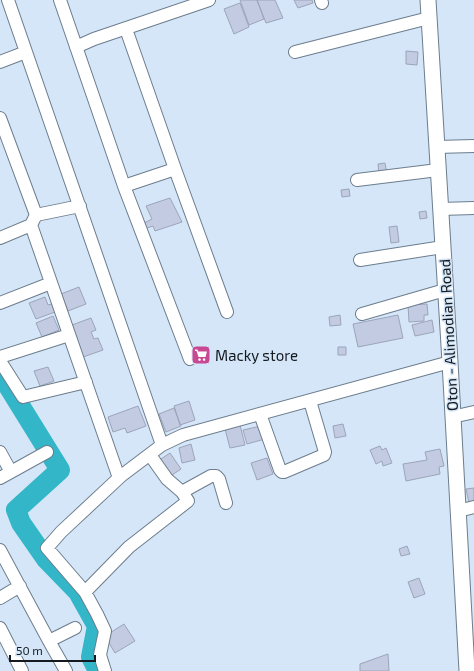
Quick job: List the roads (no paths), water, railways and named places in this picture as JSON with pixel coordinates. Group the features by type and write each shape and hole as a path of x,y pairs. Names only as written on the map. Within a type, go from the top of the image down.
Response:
{"main road":[{"name":"Oton - Alimodian Road","path":"428,0 450,362 466,671"}],"street":[{"path":"8,0 162,445"},
{"path":"60,0 124,186 190,359"},
{"path":"76,47 94,39 208,0"},
{"path":"295,52 428,18"},
{"path":"126,29 174,169 227,312"},
{"path":"0,62 26,52"},
{"path":"0,118 34,220 51,283 119,478"},
{"path":"436,147 474,146"},
{"path":"124,186 174,169"},
{"path":"357,180 438,170"},
{"path":"0,238 34,220 80,206"},
{"path":"440,209 474,208"},
{"path":"360,260 442,247"},
{"path":"0,303 51,283"},
{"path":"362,314 445,290"},
{"path":"0,357 69,336"},
{"path":"0,361 23,397 86,382"},
{"path":"105,671 100,655 105,631 97,614 85,592 47,548 61,532 119,478 162,445 183,436 450,362"},
{"path":"260,414 280,470 284,472 324,456 325,452 310,401"},
{"path":"452,417 474,412"},
{"path":"0,452 11,472"},
{"path":"0,478 46,452"},
{"path":"85,592 129,547 187,503 188,499 167,479 150,455"},
{"path":"182,492 211,476 216,476 219,479 226,503"},
{"path":"458,511 474,507"},
{"path":"0,550 48,641 66,671"},
{"path":"0,598 20,586"},
{"path":"0,628 22,671"},
{"path":"48,641 75,628"}],"waterway":[{"path":"0,373 60,470 16,510 21,523 46,559 78,592 97,626 91,657 98,671"}],"place":[{"name":"Macky store","path":"201,355"}]}
